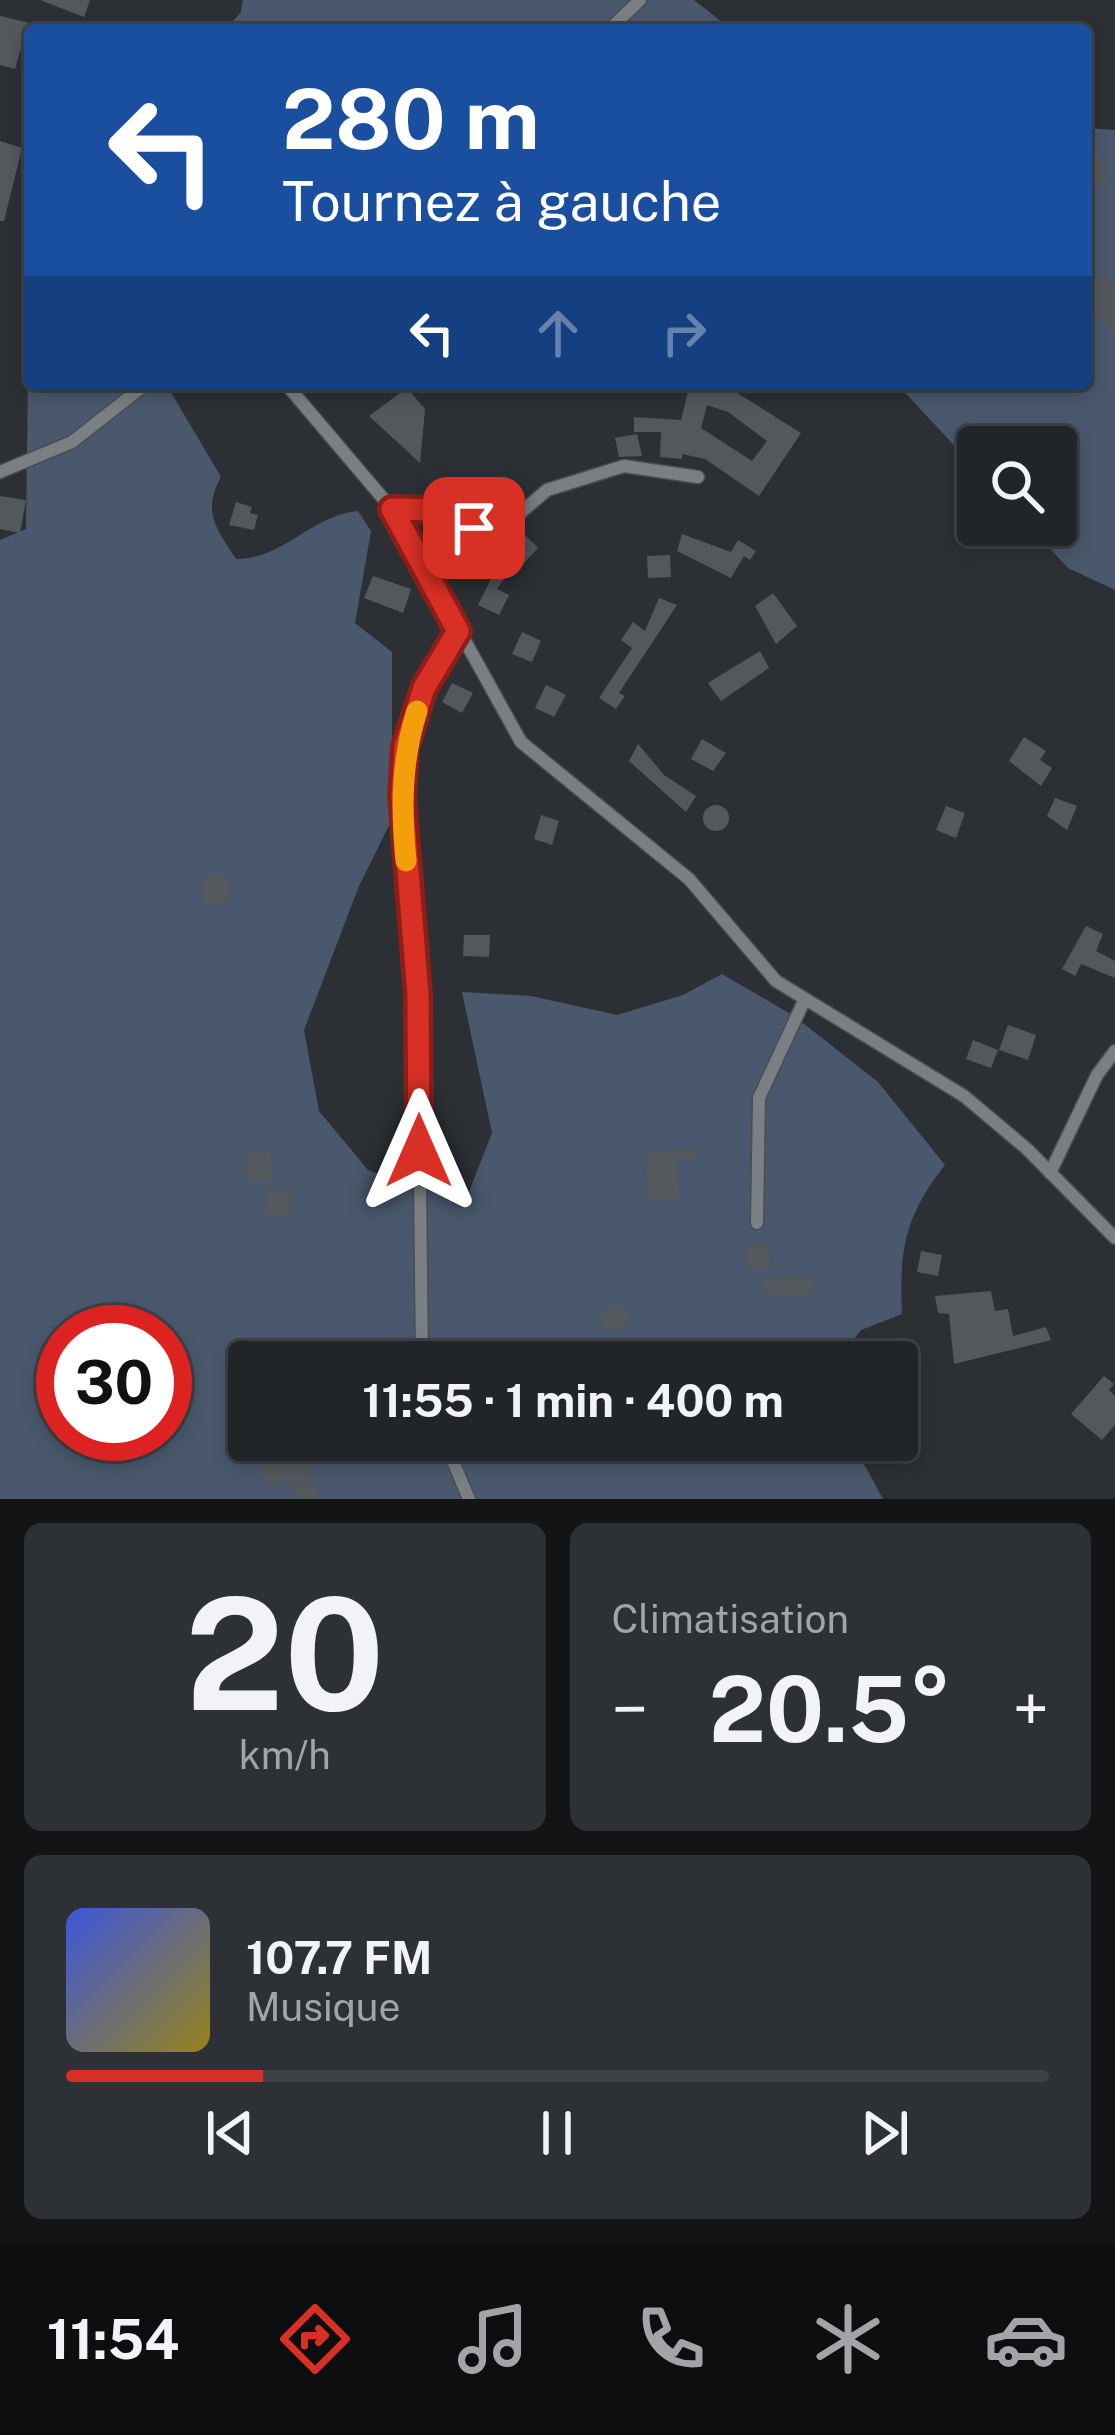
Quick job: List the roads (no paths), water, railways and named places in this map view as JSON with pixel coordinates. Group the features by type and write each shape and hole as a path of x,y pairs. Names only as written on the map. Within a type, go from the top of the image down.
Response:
{"street":[{"path":"615,24 640,0"},
{"path":"0,472 72,442 138,390"},
{"path":"291,390 392,509 521,742 689,879 776,981 964,1096 1115,1238"},
{"path":"392,509 437,510 474,528 511,521 547,490 624,466 698,477"},
{"path":"422,1341 418,995 402,796 405,747 424,688 458,631"},
{"path":"758,1223 759,1098 804,1001"},
{"path":"1050,1173 1097,1075 1115,1051"},
{"path":"453,1461 469,1499"}]}
